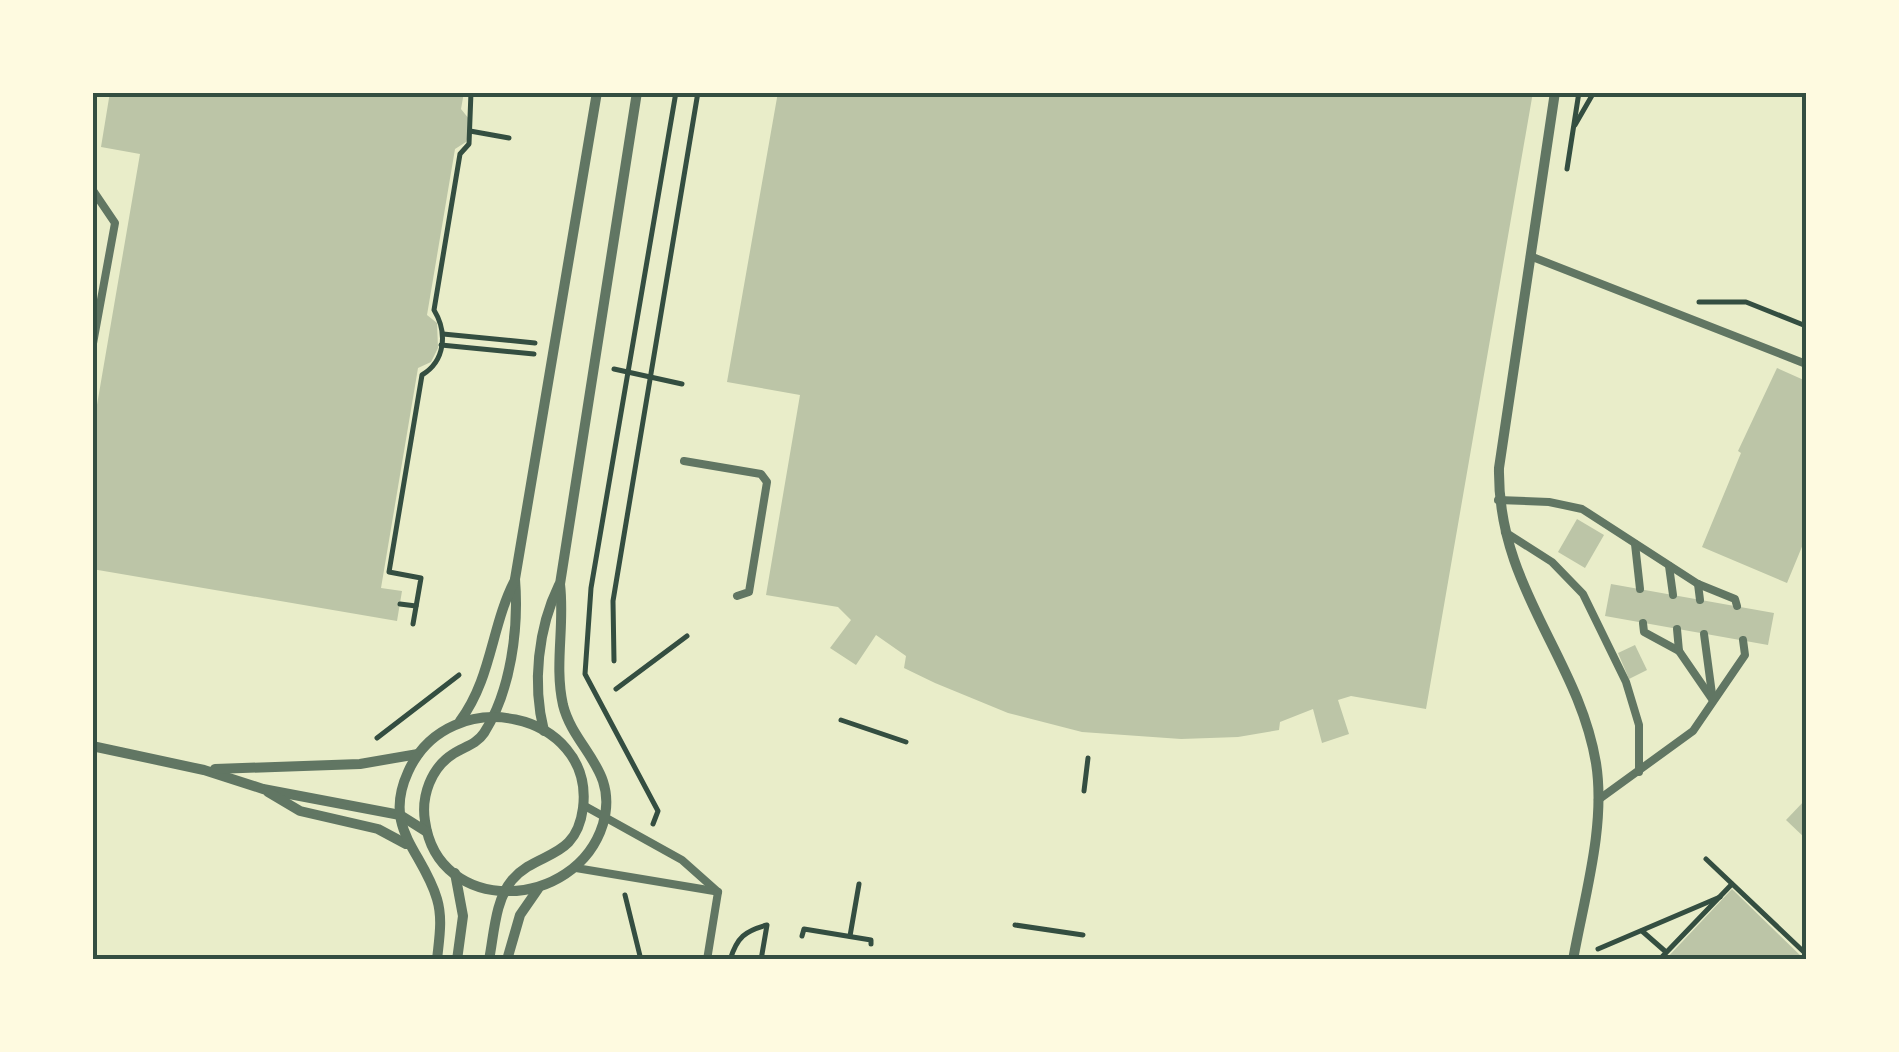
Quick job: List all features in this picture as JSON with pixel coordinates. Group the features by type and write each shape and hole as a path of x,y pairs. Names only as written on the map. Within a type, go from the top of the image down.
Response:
{"street":[{"path":"597,92 515,579 518,617 494,714 481,738 454,753 432,778 424,807 427,832 438,854 454,872 484,888 504,892 539,888 576,868 596,842 604,820 606,795 601,774 564,709 558,671 564,618 560,584 637,92"},
{"path":"1556,92 1498,468 1498,500 1502,531 1544,635 1583,712 1596,764 1598,800 1573,960"},
{"path":"460,722 484,681 498,612 515,579"},
{"path":"544,731 538,693 544,615 560,584"},
{"path":"437,960 442,924 438,900 425,870 406,844 400,815 407,774 434,736 460,722 494,714 527,721 544,731 571,760 583,805 567,844 514,877 504,892 489,960"},
{"path":"92,746 204,770 262,789 400,815 427,832"},
{"path":"204,770 360,764 418,754"},
{"path":"262,789 300,812 366,826 406,844"},
{"path":"454,872 463,916 457,960"},
{"path":"507,960 520,915 539,888"}],"lane":[{"path":"548,92 572,92"},
{"path":"92,189 115,224 92,349"},
{"path":"1530,256 1806,364"},
{"path":"684,461 761,474 767,482 749,592 737,596"},
{"path":"1498,500 1570,505 1698,584 1735,599 1736,606"},
{"path":"1502,531 1552,562 1583,594 1626,682 1639,725 1639,772"},
{"path":"1635,544 1640,589"},
{"path":"1669,566 1672,595"},
{"path":"1698,584 1700,600"},
{"path":"1643,623 1644,632 1679,650"},
{"path":"1677,628 1679,650 1712,699"},
{"path":"1704,634 1712,699"},
{"path":"1598,800 1693,731 1745,655 1742,640"},
{"path":"583,805 682,860 718,892"},
{"path":"576,868 630,874 718,892"},
{"path":"707,960 718,892"}],"path":[{"path":"414,624 421,578 389,572 422,375 438,361 443,334 434,310 460,154 469,144 471,92"},
{"path":"646,840 658,811 605,718 582,659 590,588 676,92"},
{"path":"614,661 613,601 698,92"},
{"path":"1579,92 1574,127 1594,92"},
{"path":"470,131 509,138"},
{"path":"1679,312 1717,299 1746,302 1806,326"},
{"path":"443,334 539,343"},
{"path":"440,345 537,354"},
{"path":"621,358 632,360"},
{"path":"606,367 682,384"},
{"path":"400,604 416,606"},
{"path":"616,689 687,636"},
{"path":"841,720 906,742"},
{"path":"1084,791 1088,758"},
{"path":"1706,859 1806,954"},
{"path":"630,874 624,898 641,960"},
{"path":"850,936 858,884"},
{"path":"1659,960 1732,884"},
{"path":"1598,949 1720,897"},
{"path":"1015,924 1083,934"},
{"path":"730,960 736,942 745,932 768,925 761,960"},
{"path":"802,936 804,929 872,940 871,944"},
{"path":"1642,930 1666,952"}],"building":[{"path":"110,92 464,92 461,109 469,119 470,131 466,142 455,149 427,315 437,323 438,348 431,362 418,368 381,588 402,591 397,621 92,569 92,434 140,154 101,147"},
{"path":"778,92 1533,92 1426,709 1351,696 1338,700 1349,734 1322,743 1313,709 1280,722 1279,730 1238,737 1181,739 1082,732 1008,713 935,683 904,668 906,656 876,635 856,665 830,648 851,620 838,607 766,595 800,395 727,382"},
{"path":"1777,368 1806,381 1806,537 1787,583 1702,547 1741,453 1738,451"},
{"path":"1577,519 1604,535 1585,568 1558,552"},
{"path":"1611,584 1774,613 1768,645 1605,616"},
{"path":"1635,645 1647,670 1629,679 1618,653"},
{"path":"1806,799 1806,839 1786,820"},
{"path":"1732,889 1805,960 1665,960"}]}
